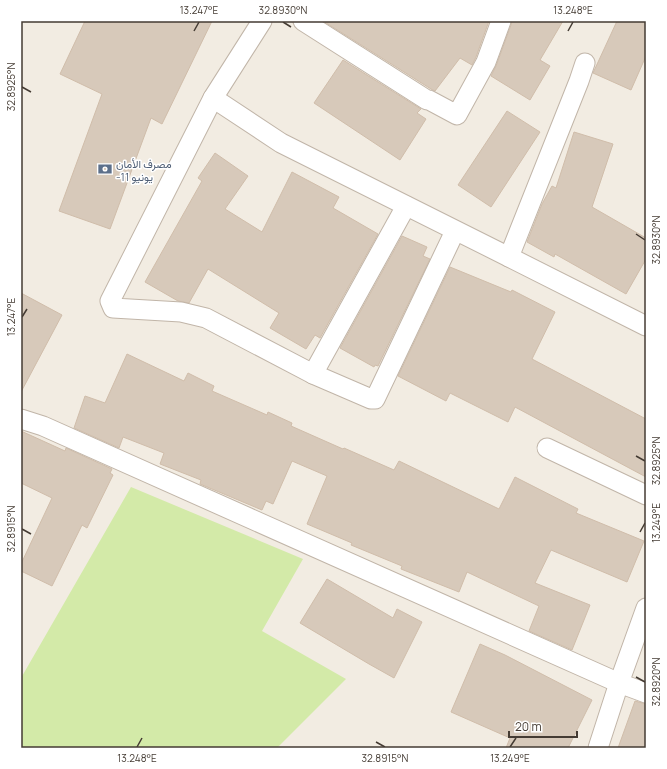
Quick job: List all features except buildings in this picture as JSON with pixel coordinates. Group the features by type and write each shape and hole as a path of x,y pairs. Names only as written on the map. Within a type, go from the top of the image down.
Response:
{"street":[{"path":"262,21 213,98 110,301 113,308 180,312 206,318 313,374 371,399 375,399 455,231"},
{"path":"303,21 427,100 457,115 486,62 501,21"},
{"path":"509,257 585,63"},
{"path":"213,98 281,143 646,326"},
{"path":"313,374 406,206"},
{"path":"21,419 50,430 619,683 646,693"},
{"path":"547,448 646,495"},
{"path":"598,748 619,683 646,608"}],"green space":[{"path":"131,487 303,559 262,631 346,679 277,748 21,748 21,678"}],"place":[{"name":"مصرف الأمان -11 يونيو","path":"105,169"}]}
